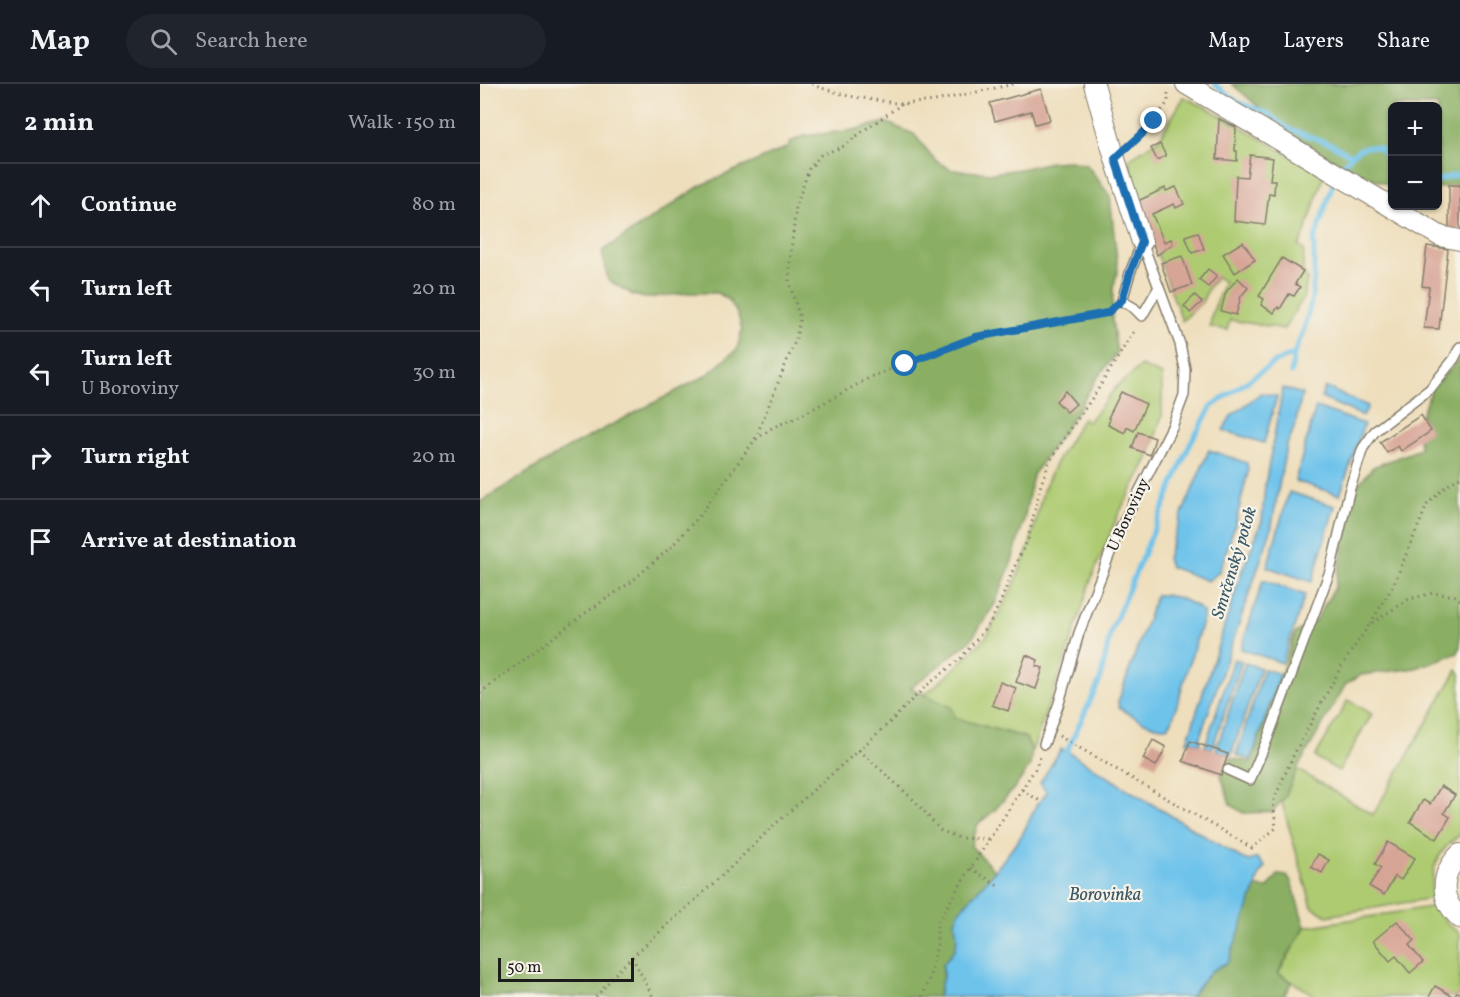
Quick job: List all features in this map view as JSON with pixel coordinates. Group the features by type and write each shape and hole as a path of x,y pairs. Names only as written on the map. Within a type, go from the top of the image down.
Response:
{"street":[{"path":"1094,84 1142,242"},
{"path":"1186,84 1440,236 1460,240"},
{"path":"1460,854 1448,869 1444,885 1450,908 1460,918"}],"lane":[{"name":"U Boroviny","path":"1044,744 1059,703 1079,633 1117,535 1172,427 1184,395 1185,369 1180,344 1142,242"},
{"path":"1142,242 1122,300 1142,316 1159,287"},
{"path":"1228,770 1250,780 1263,750 1330,571 1350,488 1363,448 1375,431 1430,389 1455,359 1460,347"}],"path":[{"path":"812,84 848,96 903,104 935,101 1014,84"},
{"path":"1115,159 1142,136 1168,102 1168,84"},
{"path":"480,693 631,582 671,547 701,513 754,441 796,339 800,318 789,282 791,251 796,207 809,169 821,156 844,146 883,116 903,104"},
{"path":"754,441 773,427 796,418 873,376 976,337 1107,313 1122,300"},
{"path":"597,997 632,957 772,827 888,724 925,687 961,658 990,623 1002,601 1012,572 1028,539 1041,484 1049,463 1095,394 1142,316"},
{"path":"1064,740 1252,848 1276,828 1273,802 1292,758 1341,668 1393,586 1427,505 1446,486 1460,477"},
{"path":"1369,625 1409,599 1433,593 1455,596 1460,600"},
{"path":"922,997 938,945 938,923 1035,769 1044,744"},
{"path":"859,750 916,802 940,830 959,838 989,839"},
{"path":"1022,790 1040,801"},
{"path":"971,868 998,886"},
{"path":"632,957 653,997"}],"green space":[{"path":"1232,84 1460,84 1460,185 1442,187 1442,102 1388,102 1388,184 1348,169 1286,131"},
{"path":"1184,97 1213,111 1324,175 1299,246 1304,250 1303,271 1307,280 1303,299 1284,329 1230,320 1227,330 1210,327 1212,314 1224,282 1217,277 1202,302 1182,321 1138,201 1129,159 1159,139"},
{"path":"885,122 914,134 936,161 952,170 992,173 1051,162 1070,161 1087,165 1110,196 1118,270 1113,288 1112,320 1117,353 1095,381 1033,475 1024,520 1012,561 995,604 971,640 911,688 951,707 955,718 1026,738 1032,751 1030,766 1016,786 995,810 978,824 971,846 995,871 959,911 955,922 957,939 955,949 943,965 943,977 938,997 480,997 480,502 564,450 707,375 737,349 742,330 738,315 729,300 718,293 688,293 645,298 633,295 608,280 602,251 700,186 788,147 790,142 804,136 853,130"},
{"path":"1459,359 1460,647 1458,653 1416,668 1361,675 1346,684 1297,769 1285,797 1272,812 1243,813 1230,804 1221,775 1230,758 1251,762 1295,633 1315,621 1335,587 1355,488 1373,467 1420,449 1419,438 1430,431 1421,415 1432,388"},
{"path":"1141,366 1162,375 1162,416 1150,455 1119,513 1092,577 1032,751 1026,738 955,718 924,695 986,637 1014,585 1030,544 1043,491 1055,464 1083,418 1088,422 1116,387"},
{"path":"1457,670 1460,673 1460,835 1446,847 1436,862 1432,879 1433,898 1327,916 1312,907 1282,803 1297,769 1373,815"},
{"path":"1348,700 1372,714 1339,771 1315,757"},
{"path":"1278,875 1287,876 1291,881 1305,927 1278,973 1292,982 1283,997 1190,997 1211,971 1228,962 1256,887 1268,888"},
{"path":"1436,906 1446,922 1460,933 1460,997 1317,997 1278,973 1305,927"}],"water":[{"path":"1325,387 1368,406 1363,416 1321,398"},
{"path":"1283,388 1302,394 1295,426 1286,447 1271,530 1200,737 1200,744 1187,742 1242,571 1262,521 1265,485"},
{"path":"1261,393 1277,396 1264,443 1223,430 1231,416"},
{"path":"1316,407 1364,424 1340,495 1295,481"},
{"path":"1209,450 1247,463 1248,472 1235,525 1219,572 1208,581 1170,567 1167,558 1180,519"},
{"path":"1289,492 1335,506 1312,582 1267,567"},
{"path":"1263,580 1305,595 1282,663 1241,649"},
{"path":"1156,595 1181,599 1203,612 1172,721 1167,727 1154,726 1142,721 1119,708 1118,702"},
{"path":"1234,659 1242,661 1212,749 1205,746"},
{"path":"1245,663 1261,668 1231,755 1216,750"},
{"path":"1264,669 1280,674 1251,760 1236,755"},
{"name":"Borovinka","path":"1061,749 1241,858 1249,861 1257,858 1265,867 1259,875 1228,962 1211,971 1190,997 938,997 943,977 943,965 955,949 957,939 955,922 959,911 995,871 1022,835 1037,804 1047,793 1040,783"}],"building":[{"path":"1041,89 1050,120 1035,124 1031,111 995,121 990,103"},
{"path":"1219,119 1236,127 1237,161 1217,159"},
{"path":"1160,144 1166,156 1157,160 1151,148"},
{"path":"1250,155 1273,158 1270,180 1275,180 1274,194 1269,193 1265,225 1234,221 1236,176 1247,177"},
{"path":"1449,185 1460,185 1460,231 1449,231"},
{"path":"1176,187 1184,204 1176,208 1174,204 1152,214 1164,242 1171,239 1173,244 1157,255 1138,201 1165,188 1166,191"},
{"path":"1198,232 1204,249 1192,253 1185,236"},
{"path":"1243,242 1255,260 1235,273 1223,254"},
{"path":"1427,246 1448,249 1439,329 1424,328 1429,287 1422,286"},
{"path":"1182,256 1192,285 1171,292 1161,263"},
{"path":"1282,258 1303,271 1295,284 1300,287 1294,296 1289,294 1280,309 1278,307 1274,313 1261,305 1264,299 1259,296"},
{"path":"1208,269 1217,276 1208,287 1199,280"},
{"path":"1238,278 1248,288 1241,296 1236,315 1221,311 1226,292"},
{"path":"1195,295 1202,302 1190,313 1184,306"},
{"path":"1065,391 1076,404 1067,412 1056,401"},
{"path":"1121,392 1146,404 1134,431 1127,427 1125,433 1108,425 1110,419 1108,418"},
{"path":"1421,415 1431,431 1401,451 1398,446 1387,453 1380,442"},
{"path":"1138,432 1155,438 1150,455 1132,448"},
{"path":"1026,655 1038,660 1036,666 1043,668 1036,689 1016,682"},
{"path":"1000,682 1016,688 1008,711 992,705"},
{"path":"1153,740 1166,747 1156,766 1143,759"},
{"path":"1190,741 1228,754 1221,775 1183,761"},
{"path":"1441,786 1455,795 1444,813 1450,817 1437,839 1410,822 1423,800 1430,804"},
{"path":"1388,842 1415,858 1401,880 1395,876 1384,895 1369,886 1381,868 1375,864"},
{"path":"1318,854 1329,860 1322,873 1311,867"},
{"path":"1397,921 1414,940 1409,945 1423,962 1410,973 1396,956 1390,961 1373,941"},
{"path":"1435,986 1454,997 1429,997"}],"waterway":[{"path":"1215,84 1238,102 1268,114 1289,129 1331,144 1350,155"},
{"name":"Smrčenský potok","path":"1339,170 1352,155 1362,148 1381,149 1388,161"},
{"name":"Smrčenský potok","path":"1442,179 1460,174"},
{"name":"Smrčenský potok","path":"1291,373 1294,354 1311,303 1314,279 1314,241 1335,178"},
{"path":"1067,751 1100,680 1111,631 1191,442 1212,406 1275,362 1294,354"}],"route":[{"path":"905,364 976,337 1107,313 1114,308 1122,300 1142,242 1115,159 1142,136 1154,121"}]}
